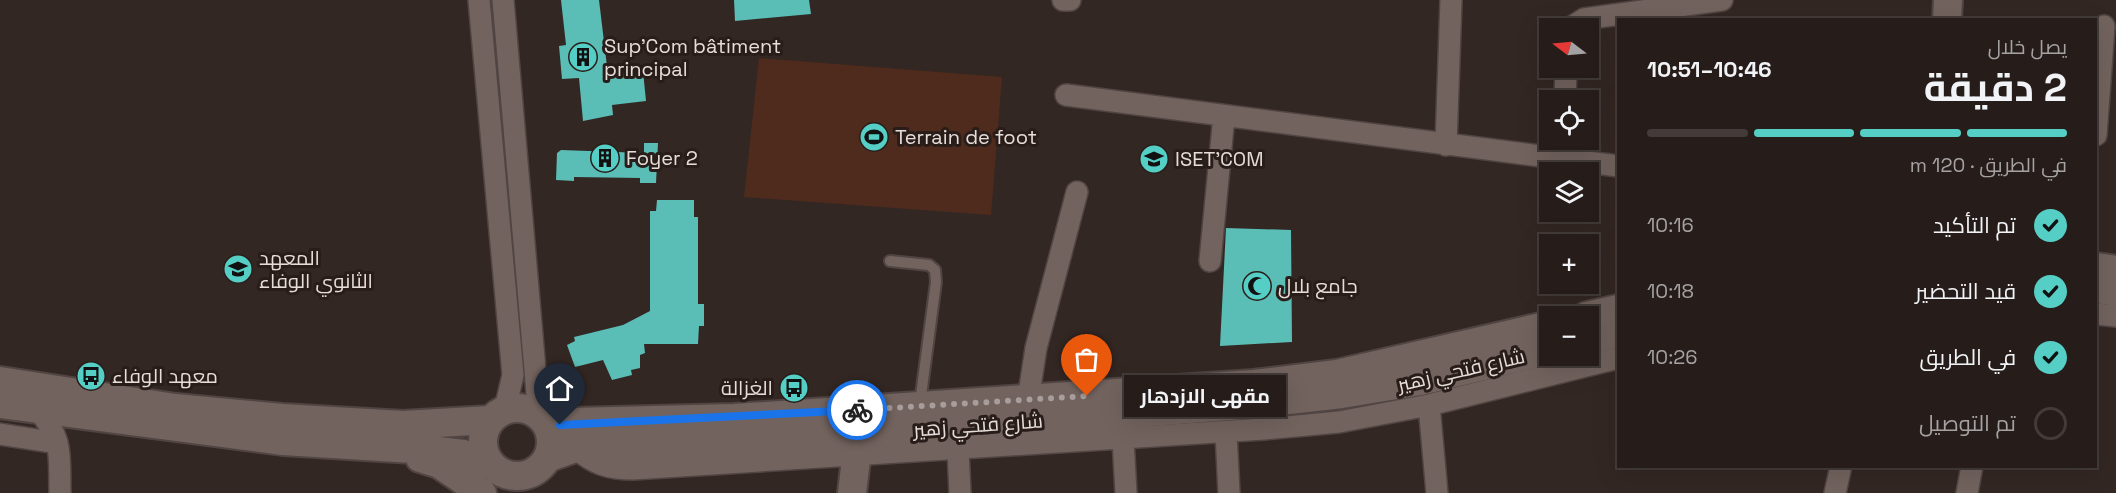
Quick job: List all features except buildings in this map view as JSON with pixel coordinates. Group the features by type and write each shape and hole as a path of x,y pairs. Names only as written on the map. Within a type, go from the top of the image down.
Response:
{"street":[{"path":"479,0 513,375 498,415 482,438 486,458 496,482"},
{"path":"496,482 539,474 551,448 544,422 503,0"},
{"path":"1063,0 1070,0"},
{"path":"1446,145 1451,0"},
{"path":"1591,18 1722,0"},
{"path":"1947,18 1948,0"},
{"path":"2097,121 2104,26"},
{"path":"1066,95 1446,145 1539,148"},
{"path":"1210,261 1224,116"},
{"path":"1568,150 1617,166"},
{"path":"1028,400 1036,348 1077,192"},
{"path":"2097,267 2116,270"},
{"path":"2097,289 2116,292"},
{"path":"1599,313 1617,309"},
{"path":"2097,314 2116,316"},
{"name":"شارع فتحي زهير","path":"544,422 694,420 1254,384 1337,374 1539,328"},
{"path":"1599,337 1617,333"},
{"name":"شارع فتحي زهير","path":"539,474 575,448 852,445 1342,394 1420,381 1539,353"},
{"path":"852,445 958,449 1226,432 1339,422 1429,405 1617,358"},
{"path":"0,381 175,408 282,418 403,425 529,410 544,422"},
{"path":"0,404 283,441 463,454 496,482"},
{"path":"1429,405 1437,493"},
{"path":"38,409 55,430 60,493"},
{"path":"1226,432 1229,493"},
{"path":"0,434 57,443"},
{"path":"1123,439 1126,493"},
{"path":"837,493 852,445"},
{"path":"852,445 852,493"},
{"path":"958,449 960,493"},
{"path":"1835,493 1841,468"},
{"path":"1967,493 1972,468"}],"lane":[{"path":"890,261 929,266 935,270 936,282 920,406"}],"shaded area":[{"name":"Terrain de foot","path":"759,58 1002,77 991,215 744,197"}],"way so far":[{"path":"857,410 1087,396"}],"place":[{"name":"Sup'Com bâtiment principal","path":"583,57"},
{"name":"Terrain de foot","path":"874,137"},
{"name":"Foyer 2","path":"605,158"},
{"name":"ISET'COM","path":"1154,159"},
{"name":"المعهد الثانوي الوفاء","path":"238,269"},
{"name":"جامع بلال","path":"1257,286"},
{"name":"معهد الوفاء","path":"91,376"},
{"name":"الغزالة","path":"794,388"},
{"name":"مقهى الازدهار","path":"1087,396"}],"route":[{"path":"560,425 572,422 734,418 857,410"}]}
